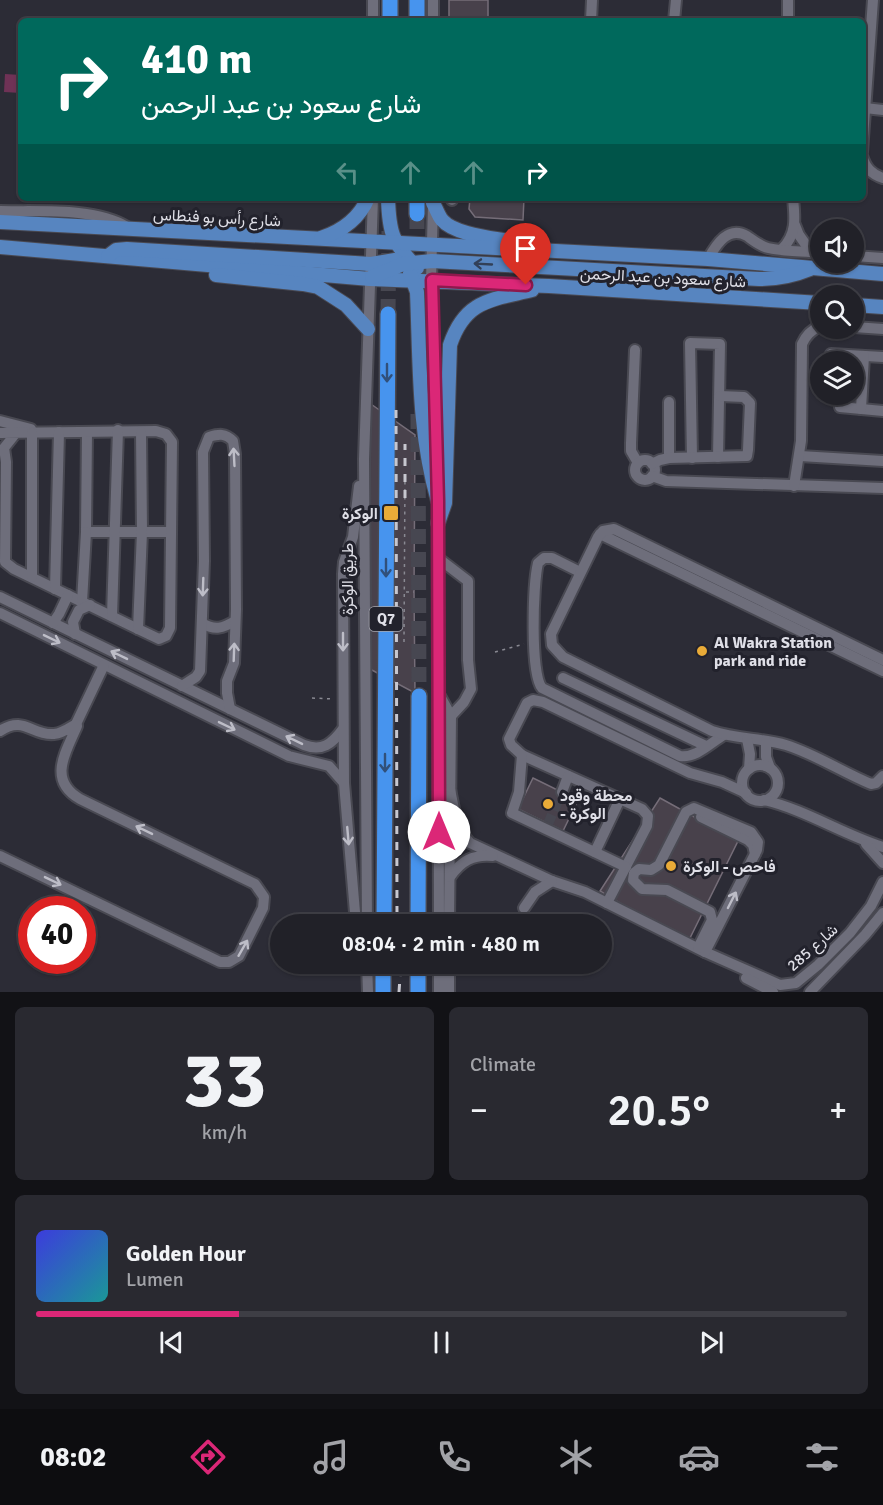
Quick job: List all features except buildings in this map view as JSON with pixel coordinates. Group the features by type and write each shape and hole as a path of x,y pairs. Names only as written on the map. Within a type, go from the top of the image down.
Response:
{"highway":[{"path":"390,0 390,18"},
{"path":"417,0 417,18"},
{"path":"417,201 417,214"},
{"name":"Q7","path":"384,914 388,314"},
{"path":"418,696 418,914"},
{"path":"383,974 383,992"},
{"path":"418,974 418,992"}],"main road":[{"path":"316,240 335,233 352,222 368,201"},
{"path":"388,201 391,234 414,280 417,292 422,431 438,501"},
{"path":"433,201 442,220 459,230 560,252"},
{"name":"شارع رأس بو فنطاس","path":"0,222 316,240 433,244"},
{"path":"372,242 432,280"},
{"path":"370,279 433,244"},
{"name":"شارع سعود بن عبد الرحمن","path":"433,244 708,259 810,268"},
{"path":"0,247 370,279 432,280"},
{"path":"107,257 116,250 127,249 371,264 432,261 759,279 777,279 810,269"},
{"path":"168,262 191,272 318,287 346,305 368,329"},
{"name":"شارع سعود بن عبد الرحمن","path":"864,272 883,274"},
{"name":"شارع سعود بن عبد الرحمن","path":"432,280 810,302"},
{"path":"438,523 446,503 450,345 456,329 466,314 480,304 549,286"},
{"path":"864,306 883,307"}],"street":[{"path":"374,0 374,18"},
{"path":"433,0 433,18"},
{"path":"591,18 592,0"},
{"path":"674,18 676,0"},
{"path":"788,0 788,18"},
{"path":"866,94 873,0"},
{"path":"866,108 883,110"},
{"path":"866,166 872,173 883,178"},
{"name":"طريق الوكرة","path":"367,914 364,459 372,242 370,201"},
{"path":"433,201 432,280 438,501 439,914"},
{"path":"782,249 793,234 795,225 793,201"},
{"path":"0,211 88,214 109,218 129,229"},
{"path":"795,225 810,244"},
{"name":"شارع سعود بن عبد الرحمن","path":"708,259 722,237 737,233 764,246 810,251"},
{"path":"864,257 883,258"},
{"path":"864,328 883,329"},
{"path":"794,486 800,456 802,344 810,332"},
{"path":"692,458 690,343 720,344 718,457"},
{"path":"635,350 631,444 638,463"},
{"path":"864,356 883,357"},
{"path":"652,464 669,458 747,456 750,403 744,397 720,396"},
{"path":"669,402 669,458"},
{"path":"861,405 861,409"},
{"path":"840,407 883,411"},
{"path":"0,421 45,432"},
{"path":"112,616 118,430"},
{"path":"0,433 118,430 156,431 166,434 171,442 171,532 170,628 166,636 159,639 14,569 5,561 6,462 2,447 16,433"},
{"path":"55,589 59,432"},
{"path":"75,634 73,621 79,610 86,604 87,432"},
{"path":"138,629 142,532 141,432"},
{"path":"32,433 32,577"},
{"path":"182,686 196,677 200,671 204,561 203,452 209,437 218,434 226,435 233,441 235,454 234,663 227,681 230,709"},
{"path":"800,456 883,461"},
{"path":"355,914 344,783 343,574 344,562 353,537 364,459"},
{"path":"647,460 652,464 654,471 652,476 646,480 639,478 635,469 638,463 647,460"},
{"path":"652,476 666,481 883,488"},
{"path":"883,660 618,530 607,530 600,534 553,628 551,639 555,650 563,657 701,726 724,735 796,748 871,784 876,783 883,776"},
{"path":"86,532 171,532"},
{"path":"600,534 883,671"},
{"path":"438,558 468,581 468,660 471,689 465,702 451,716"},
{"path":"580,572 552,558 544,558 538,563 533,641 537,680 542,688 680,756 692,756 724,735"},
{"path":"53,622 68,595"},
{"path":"0,597 311,748 328,746 343,729"},
{"path":"0,613 289,756 329,766 344,783"},
{"path":"202,623 218,629 235,621"},
{"path":"0,856 216,961 229,962 242,952 263,908 264,897 259,888 80,799 70,792 64,783 61,766 76,724 104,664"},
{"path":"563,678 706,746"},
{"path":"439,693 451,716 449,914"},
{"path":"605,698 606,720"},
{"path":"607,903 647,826 648,816 642,809 522,755 511,745 509,739 526,703 533,700 543,702 690,773 722,782 754,799 795,808 883,848"},
{"path":"0,731 20,724 45,734 55,734 76,724"},
{"path":"746,793 743,785 750,754 747,739"},
{"path":"766,741 766,757 777,777 778,787 785,799 795,808"},
{"path":"522,755 519,792 512,813 547,826 626,867"},
{"path":"722,782 746,773 758,765 770,768"},
{"path":"562,792 568,776"},
{"path":"764,800 773,796 778,787"},
{"name":"شارع 285","path":"450,789 459,825 463,835 470,843 552,881 585,892 774,984 796,983 818,965 850,933 872,906 883,882"},
{"path":"595,852 620,799"},
{"path":"699,808 751,832 758,842 755,854 701,950 712,914 667,890 645,890 636,885 633,880 634,873 639,869 651,870 659,865 684,816 690,809 699,808"},
{"path":"856,836 867,844 883,863 883,874"},
{"path":"450,877 458,866 469,858 483,855 496,856"},
{"path":"524,908 535,892 552,881"},
{"name":"شارع 285","path":"810,992 883,913"},
{"name":"شارع 285","path":"701,950 715,962 773,992"},
{"path":"367,974 368,992"},
{"path":"439,974 439,992"},
{"path":"449,974 449,992"}],"path":[{"path":"404,642 405,475"},
{"path":"405,592 414,592"},
{"path":"495,652 533,641"},
{"path":"312,698 343,700"}],"shaded area":[{"path":"5,74 18,75 18,93 4,92"}],"tunnel":[{"path":"417,214 417,276"},
{"path":"388,314 389,231"},
{"path":"418,414 419,696"},
{"path":"548,824 562,792"}],"railway":[{"path":"396,410 397,914"},
{"path":"405,444 405,498"},
{"path":"399,992 400,974"}],"place":[{"name":"الوكرة","path":"391,513"},
{"name":"Al Wakra Station park and ride","path":"702,651"},
{"name":"محطة وقود - الوكرة","path":"548,804"},
{"name":"فاحص - الوكرة","path":"671,866"}],"route":[{"path":"439,832 438,501 432,280 526,285"}]}
